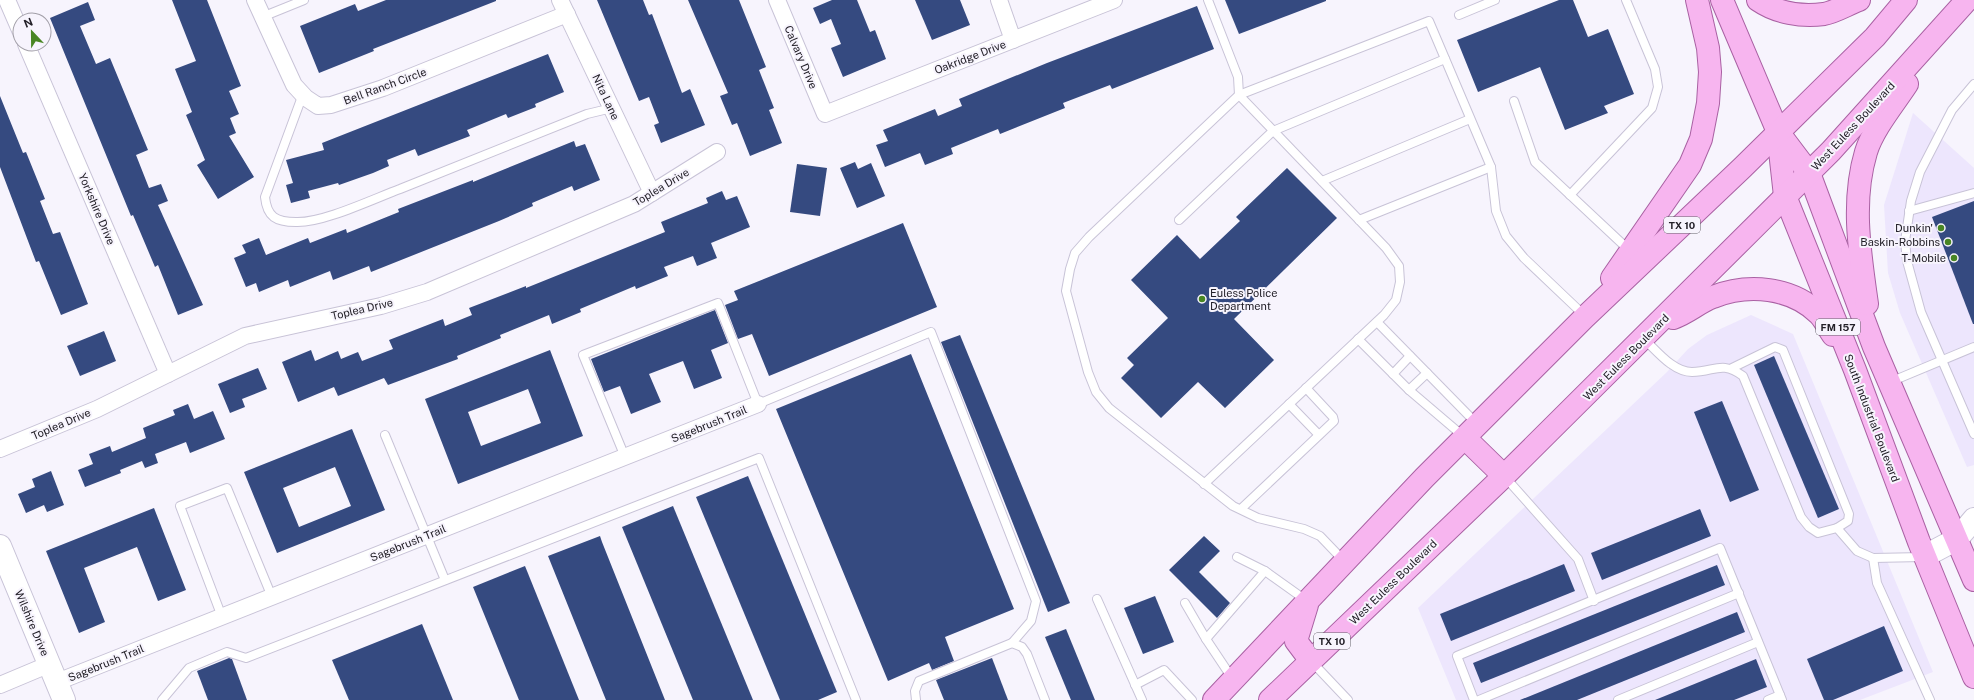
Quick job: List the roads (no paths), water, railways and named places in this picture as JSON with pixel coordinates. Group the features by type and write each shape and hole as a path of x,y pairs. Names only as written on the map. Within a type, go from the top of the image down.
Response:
{"main road":[{"path":"1586,317 1690,165 1701,138 1708,103 1710,72 1708,48 1697,0"},
{"name":"South Industrial Boulevard","path":"1722,0 1778,132 1808,173 1874,347 1889,382 1966,540 1974,580"},
{"path":"1758,0 1776,10 1795,15 1825,14 1859,0"},
{"name":"TX 10","path":"1214,700 1424,478 1586,317 1875,38 1906,0"},
{"path":"1874,347 1861,258 1857,198 1866,151 1880,124 1961,8"},
{"name":"West Euless Boulevard","path":"1270,700 1504,476 1644,339 1831,151 1961,8"},
{"name":"South Industrial Boulevard","path":"1778,132 1785,196 1855,370 1925,556 1974,677"},
{"path":"1660,322 1683,314 1713,297 1740,290 1762,290 1791,294 1820,315 1855,370"},
{"path":"1471,431 1504,476"},
{"path":"1307,602 1296,641 1311,661"}],"street":[{"path":"7,0 12,12"},
{"name":"Bell Ranch Circle","path":"255,0 294,85 318,106 331,105 383,88 564,7"},
{"name":"Calvary Drive","path":"777,0 825,114"},
{"path":"999,0 1013,40"},
{"name":"Oakridge Drive","path":"825,114 1114,0"},
{"name":"Nita Lane","path":"564,7 652,193"},
{"name":"Yorkshire Drive","path":"29,52 168,374"},
{"name":"Toplea Drive","path":"0,450 97,409 245,336 381,306 427,292 634,204 717,152"},
{"name":"Sagebrush Trail","path":"0,685 57,682 758,404"},
{"path":"1925,556 1966,540 1974,519"},
{"name":"Wilshire Drive","path":"0,546 57,682"}],"lane":[{"path":"262,17 304,0"},
{"path":"1204,484 1377,322 1396,300 1400,282 1400,266 1386,248 1239,95 1238,77 1208,0"},
{"path":"1459,15 1495,0"},
{"path":"1570,195 1652,108 1658,87 1655,69 1626,0"},
{"path":"1345,562 1320,536 1304,529 1258,518 1241,509 1204,484 1109,408 1096,392 1088,372 1066,291 1070,269 1075,254 1090,237 1239,95 1429,21 1491,167 1496,210 1506,236 1524,258 1586,317"},
{"path":"1179,220 1273,131 1445,59"},
{"path":"1974,84 1952,110 1920,172 1911,201 1905,241 1907,261 1921,312 1974,434"},
{"path":"303,94 265,197 266,209 272,216 280,220 296,222 311,221 356,206 587,114 612,108"},
{"path":"1514,101 1535,162 1631,251"},
{"path":"1322,181 1470,119"},
{"path":"1359,220 1491,167"},
{"path":"1909,211 1974,193"},
{"path":"625,457 583,355 718,303 758,404 931,332 1036,601 1031,621 1012,643 919,681 915,691 916,700"},
{"path":"1377,322 1426,373 1471,431"},
{"path":"1358,339 1409,390 1471,431"},
{"path":"1644,339 1673,366 1691,372 1732,368 1775,348 1783,350 1849,514 1848,521 1837,528 1818,533 1808,527 1801,517 1743,376 1732,368"},
{"path":"1889,382 1974,347"},
{"path":"1393,374 1410,356"},
{"path":"1409,390 1426,373"},
{"path":"1241,509 1334,421 1333,417 1306,388"},
{"path":"1289,404 1319,435"},
{"path":"385,434 426,536 446,580"},
{"path":"162,700 189,668 227,652 246,658 759,458 856,700"},
{"path":"1504,476 1578,559 1594,601"},
{"path":"222,617 180,506 227,488 272,597"},
{"path":"1837,528 1857,551 1873,558 1925,556"},
{"path":"1474,700 1457,656 1720,548 1781,697 1768,700"},
{"path":"1237,557 1265,571 1307,602"},
{"path":"1873,558 1877,583 1930,700"},
{"path":"1206,639 1265,571"},
{"path":"1479,700 1739,593"},
{"path":"1097,599 1142,700"},
{"path":"1185,603 1206,639 1234,680"},
{"path":"1618,700 1758,642"},
{"path":"1012,643 1022,646 1027,654 1045,700"},
{"path":"1311,661 1348,700"},
{"path":"1135,685 1164,670 1192,700"}],"place":[{"name":"Dunkin'","path":"1941,228"},
{"name":"Baskin-Robbins","path":"1948,242"},
{"name":"T-Mobile","path":"1954,258"},
{"name":"Euless Police Department","path":"1202,299"}]}
